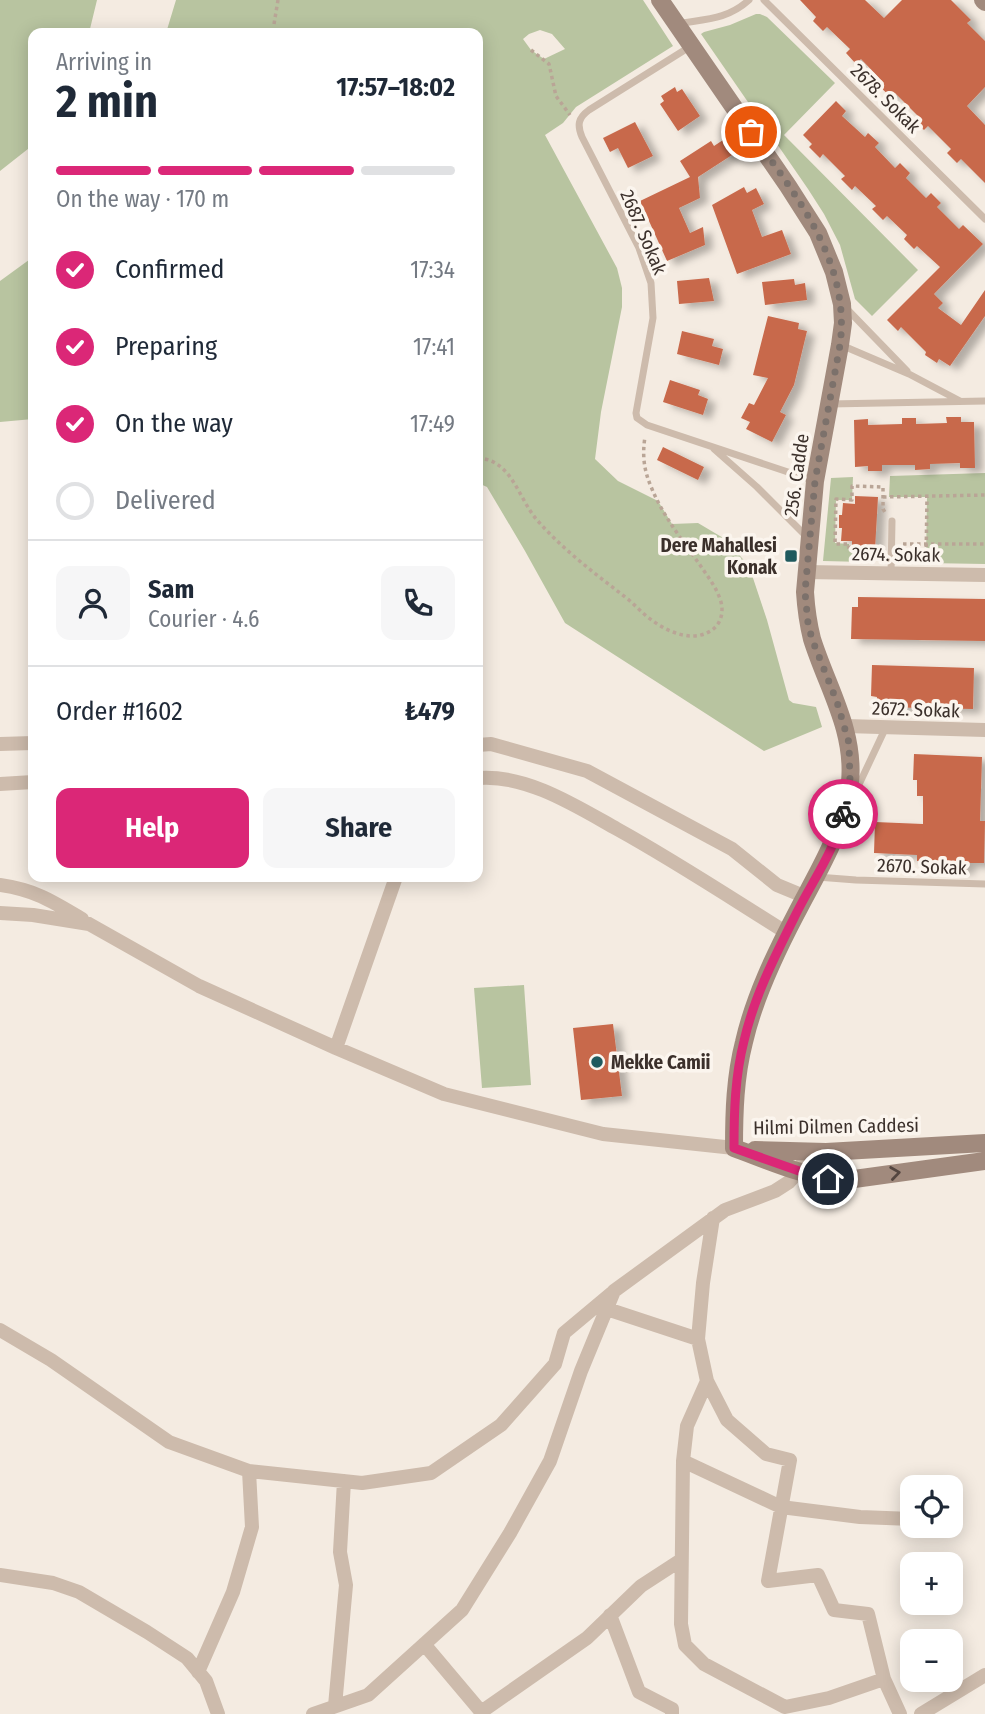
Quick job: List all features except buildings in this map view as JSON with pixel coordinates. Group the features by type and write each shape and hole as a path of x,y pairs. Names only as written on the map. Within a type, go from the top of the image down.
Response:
{"street":[{"name":"256. Cadde","path":"660,0 818,233 834,272 842,304 840,345 815,481 805,592 808,623 845,726 851,763 850,782 842,820 758,996 744,1041 735,1098 734,1148"},
{"name":"2674. Sokak","path":"806,572 985,575"},
{"name":"2672. Sokak","path":"845,726 985,730"},
{"path":"0,744 28,743"},
{"path":"483,745 491,744 587,771 732,849 777,885 806,897"},
{"path":"483,777 530,786 565,800 652,848 787,933"},
{"path":"0,784 28,782"},
{"path":"336,1048 395,882"},
{"path":"0,885 20,888 49,899 199,986 444,1094 603,1134 734,1148"},
{"path":"0,913 89,923"},
{"path":"980,1143 981,1161"},
{"name":"Hilmi Dilmen Caddesi","path":"734,1148 808,1152 980,1143"},
{"name":"Hilmi Dilmen Caddesi","path":"734,1148 828,1179 847,1180 981,1161"},
{"path":"0,1330 51,1360 169,1441 249,1471 362,1483 431,1473 501,1425 555,1364 564,1333 614,1291 713,1218 725,1210 775,1191 789,1182 799,1171 808,1152"},
{"path":"713,1218 698,1339 707,1381 727,1420 766,1454 790,1460 768,1581 818,1575 834,1610 868,1614 884,1679 900,1714"},
{"path":"313,1714 368,1695 462,1610 550,1461 581,1371 614,1291"},
{"path":"607,1309 698,1339"},
{"path":"707,1381 687,1426 683,1461 681,1624 685,1645 704,1664 784,1710 830,1698 884,1679"},
{"path":"683,1461 782,1507 860,1517 900,1519"},
{"path":"198,1672 233,1592 252,1527 249,1471"},
{"path":"335,1706 346,1585 340,1552 344,1481"},
{"path":"424,1644 482,1713 587,1638 641,1586 681,1560"},
{"path":"0,1575 53,1583 79,1592 187,1658 206,1681 218,1714"},
{"path":"610,1615 639,1692 672,1709 672,1714"},
{"path":"921,1714 985,1675"}],"lane":[{"path":"676,24 727,15 749,0"},
{"name":"2678. Sokak","path":"764,0 985,219"},
{"path":"579,124 589,110 691,45"},
{"name":"2687. Sokak","path":"579,124 582,137 639,248 651,283 653,318 636,413 637,418 647,425"},
{"path":"842,304 909,373"},
{"path":"840,345 909,373 960,401"},
{"path":"829,404 985,401"},
{"path":"647,425 815,481"},
{"path":"711,446 757,487 809,540"},
{"path":"891,573 892,521"},
{"path":"842,820 886,727"},
{"name":"2670. Sokak","path":"817,877 985,884"}],"path":[{"path":"274,24 278,0"},
{"path":"531,50 549,64 556,96 579,124"},
{"path":"483,459 499,464 508,473 538,522 585,567 653,622 678,634 701,636 709,633 721,620 721,604 713,585 652,489 643,460 647,425"},
{"path":"892,521 883,509 883,487 852,486 852,500 836,499 835,544 849,544 849,551 926,544 985,544"},
{"path":"883,497 985,495"},
{"path":"926,563 927,497"},
{"path":"826,521 835,522"}],"green space":[{"path":"0,0 97,0 90,28 28,28 28,149 0,171"},
{"path":"176,0 643,0 673,46 576,107 563,123 545,135 617,268 622,288 622,307 601,412 595,459 618,481 658,501 672,524 698,523 725,539 749,566 789,700 816,707 822,727 764,751 565,623 487,487 483,485 483,28 168,28","holes":["540,30 552,34 565,49 544,59 531,50 523,39"]},
{"path":"756,14 767,17 835,83 784,135 918,270 872,316 855,299 840,245 824,214 701,34"},
{"path":"28,261 28,419 0,422 0,281"},
{"path":"985,473 985,564 926,563 927,497 889,497 890,476"},
{"path":"853,477 852,500 836,500 835,543 849,544 849,551 866,552 865,562 823,561 831,478"},
{"path":"524,985 531,1085 482,1088 474,988"}],"way so far":[{"path":"751,132 818,233 834,272 842,304 840,345 815,481 805,592 812,639 837,702 849,743 850,782 843,814"}],"place":[{"name":"Dere Mahallesi Konak","path":"791,556"},
{"name":"Mekke Camii","path":"597,1062"}],"route":[{"path":"828,1179 734,1148 735,1098 744,1041 758,996 782,942 833,843 843,814"}]}
